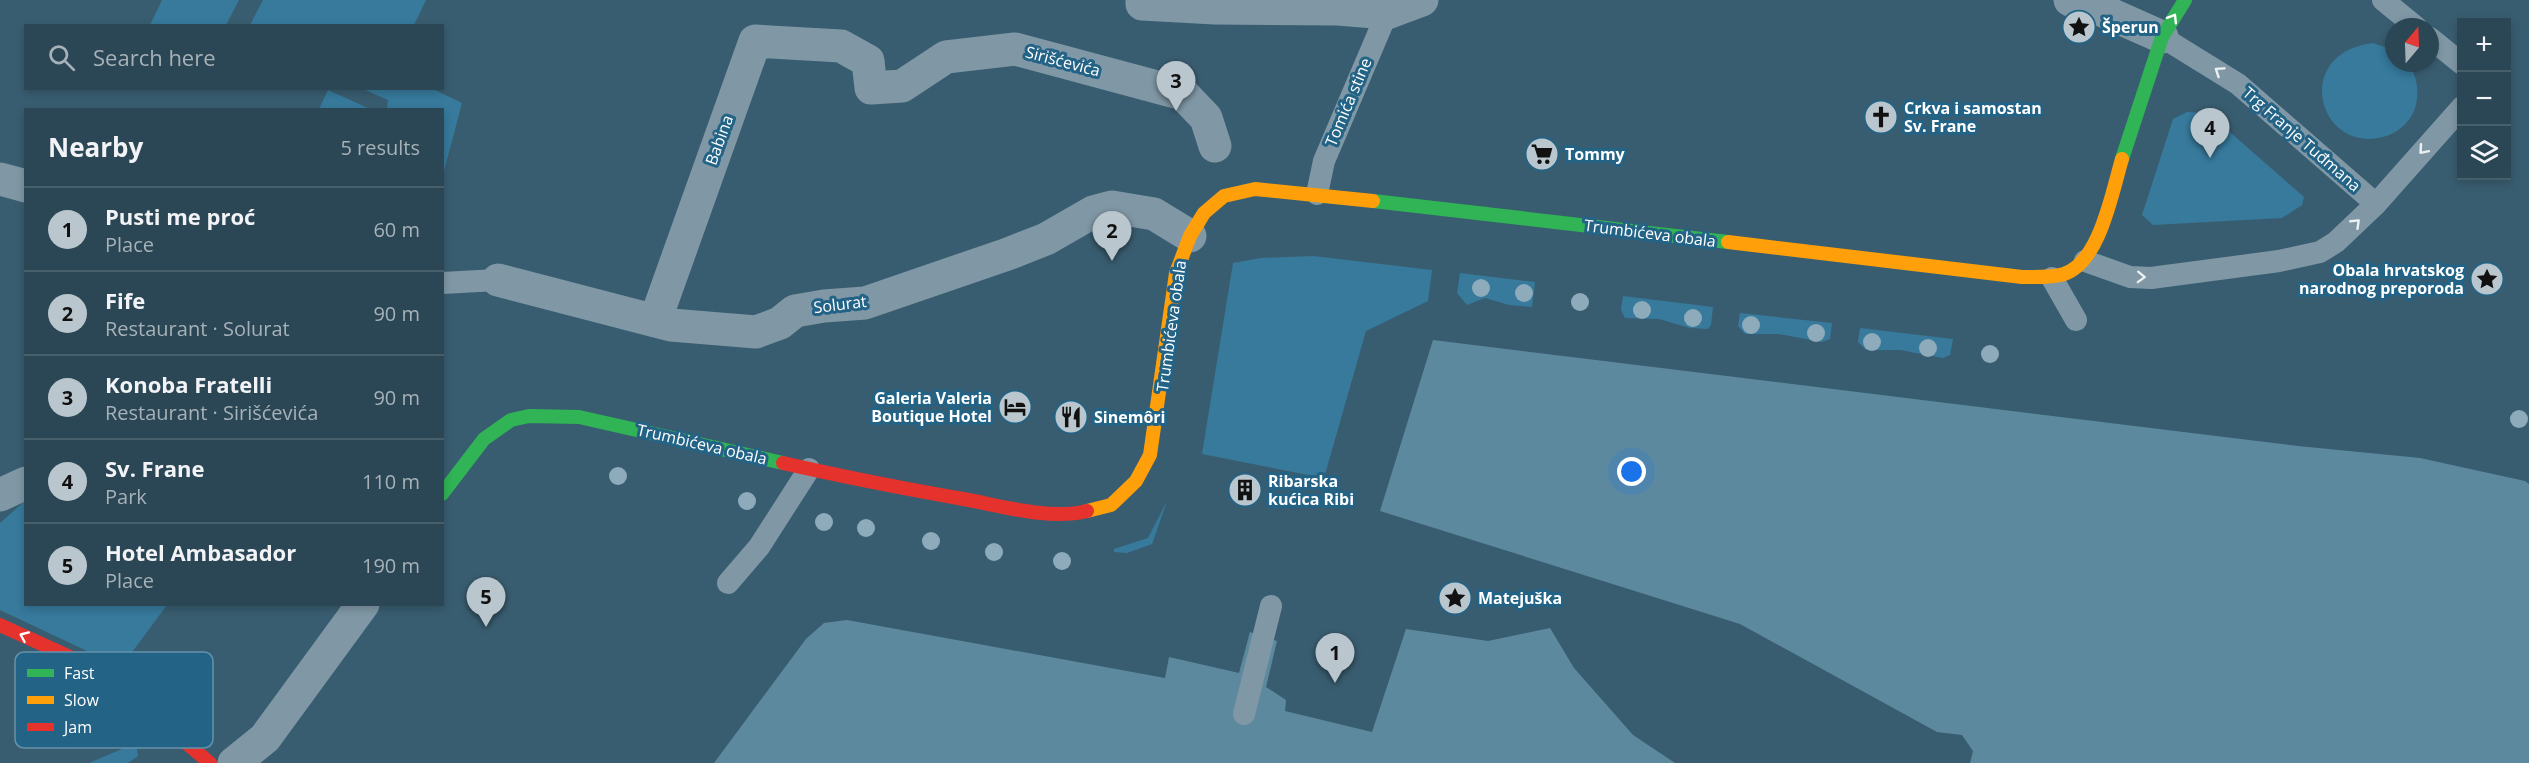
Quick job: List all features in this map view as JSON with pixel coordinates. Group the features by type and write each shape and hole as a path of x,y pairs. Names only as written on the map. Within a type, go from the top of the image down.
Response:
{"street":[{"path":"1143,0 1142,4 1215,9 1338,9 1387,13 1422,0"},
{"path":"2070,0 2101,10 2162,37"},
{"path":"2085,261 2104,218 2162,37 2186,0"},
{"name":"Babina","path":"655,321 755,41 842,46"},
{"name":"Sirišćevića","path":"842,46 868,62 871,88 902,86 946,57 1015,49 1104,72 1183,94 1206,118 1215,146"},
{"path":"0,178 24,185"},
{"name":"Trumbićeva obala","path":"444,491 481,442 501,423 519,415 545,412 579,417 810,469 1010,508 1072,515 1111,505 1137,481 1150,455 1176,273 1190,236 1204,213 1224,196 1255,189 1317,194 2022,277 2052,278 2073,271 2085,261"},
{"name":"Solurat","path":"498,280 655,321 756,332 780,323 795,311 865,303 1005,255 1046,239 1093,212 1112,207 1154,214 1190,236"},
{"path":"0,495 24,484"},
{"path":"234,763 265,738 362,606"},
{"path":"0,626 59,652"},
{"path":"192,748 210,763"}],"lane":[{"path":"2383,0 2405,18"},
{"name":"Tomića stine","path":"1317,194 1323,161 1387,13"},
{"name":"Trg Franje Tuđmana","path":"2085,261 2130,277 2151,278 2279,261 2320,252 2336,242 2376,204 2238,84 2162,37"},
{"path":"2439,45 2457,60"},
{"path":"2376,204 2457,113"},
{"path":"2052,278 2076,320"},
{"name":"Solurat","path":"444,283 498,280"},
{"path":"728,583 759,547 810,469"},
{"path":"1244,714 1271,606"}],"shaded area":[{"path":"162,0 239,0 227,24 150,24"},
{"path":"263,0 426,0 414,24 251,24"},
{"path":"2373,43 2385,47 2385,72 2413,72 2417,86 2414,111 2405,124 2388,136 2361,138 2342,131 2330,117 2323,100 2323,82 2331,64 2347,51"},
{"path":"328,90 368,108 319,108"},
{"path":"365,90 435,90 462,103 444,171 444,108 387,108 388,100"},
{"path":"2187,112 2208,113 2304,197 2302,205 2282,218 2153,225 2142,215 2173,119"},
{"path":"1313,256 1432,270 1428,301 1366,331 1324,478 1202,454 1233,263 1261,258"},
{"path":"1460,273 1535,282 1532,307 1509,305 1485,298 1467,305 1457,293"},
{"path":"1623,296 1713,307 1711,325 1708,329 1690,328 1659,319 1625,318 1621,310"},
{"path":"1740,313 1832,323 1830,339 1822,342 1779,334 1745,334 1738,326"},
{"path":"1860,328 1953,339 1950,355 1943,358 1900,350 1866,350 1858,342"},
{"path":"1433,340 2298,446 2420,458 2525,481 2529,484 2529,763 1970,763 1973,751 1962,735 1937,732 1740,624 1380,511"},
{"path":"1167,501 1152,544 1127,553 1114,552 1114,549 1148,538"},
{"path":"24,502 24,606 166,606 132,652 89,652 0,610 0,523"},
{"path":"847,620 1165,678 1169,657 1239,673 1250,632 1277,641 1266,687 1286,700 1285,711 1372,732 1406,629 1488,641 1550,628 1574,668 1633,735 1675,763 714,763 806,639 824,623"},
{"path":"124,748 137,748 138,756 128,763 89,763"}],"traffic: fast":[{"path":"2122,159 2162,37 2185,0"},
{"path":"1373,201 1728,242"},
{"path":"444,491 484,439 511,420 529,416 579,417 783,463"}],"traffic: slow":[{"path":"1728,242 2022,277 2064,274 2076,267 2087,256 2096,241 2109,207 2122,159"},
{"path":"1087,511 1111,505 1136,481 1150,455 1176,273 1190,236 1204,213 1224,196 1255,189 1373,201"}],"traffic: jam":[{"path":"783,463 875,483 1028,511 1058,514 1087,511"},
{"path":"0,625 59,652"},
{"path":"192,748 210,763"}],"place":[{"name":"Šperun","path":"2079,27"},
{"name":"Konoba Fratelli","path":"1176,111"},
{"name":"Crkva i samostan Sv. Frane","path":"1881,117"},
{"name":"Tommy","path":"1542,154"},
{"name":"Sv. Frane","path":"2210,158"},
{"name":"Fife","path":"1112,261"},
{"name":"Obala hrvatskog narodnog preporoda","path":"2487,279"},
{"name":"Galeria Valeria Boutique Hotel","path":"1015,407"},
{"name":"Sinemôri","path":"1071,417"},
{"name":"Ribarska kućica Ribi","path":"1245,490"},
{"name":"Matejuška","path":"1455,598"},
{"name":"Hotel Ambasador","path":"486,627"},
{"name":"Pusti me proć","path":"1335,683"}]}
